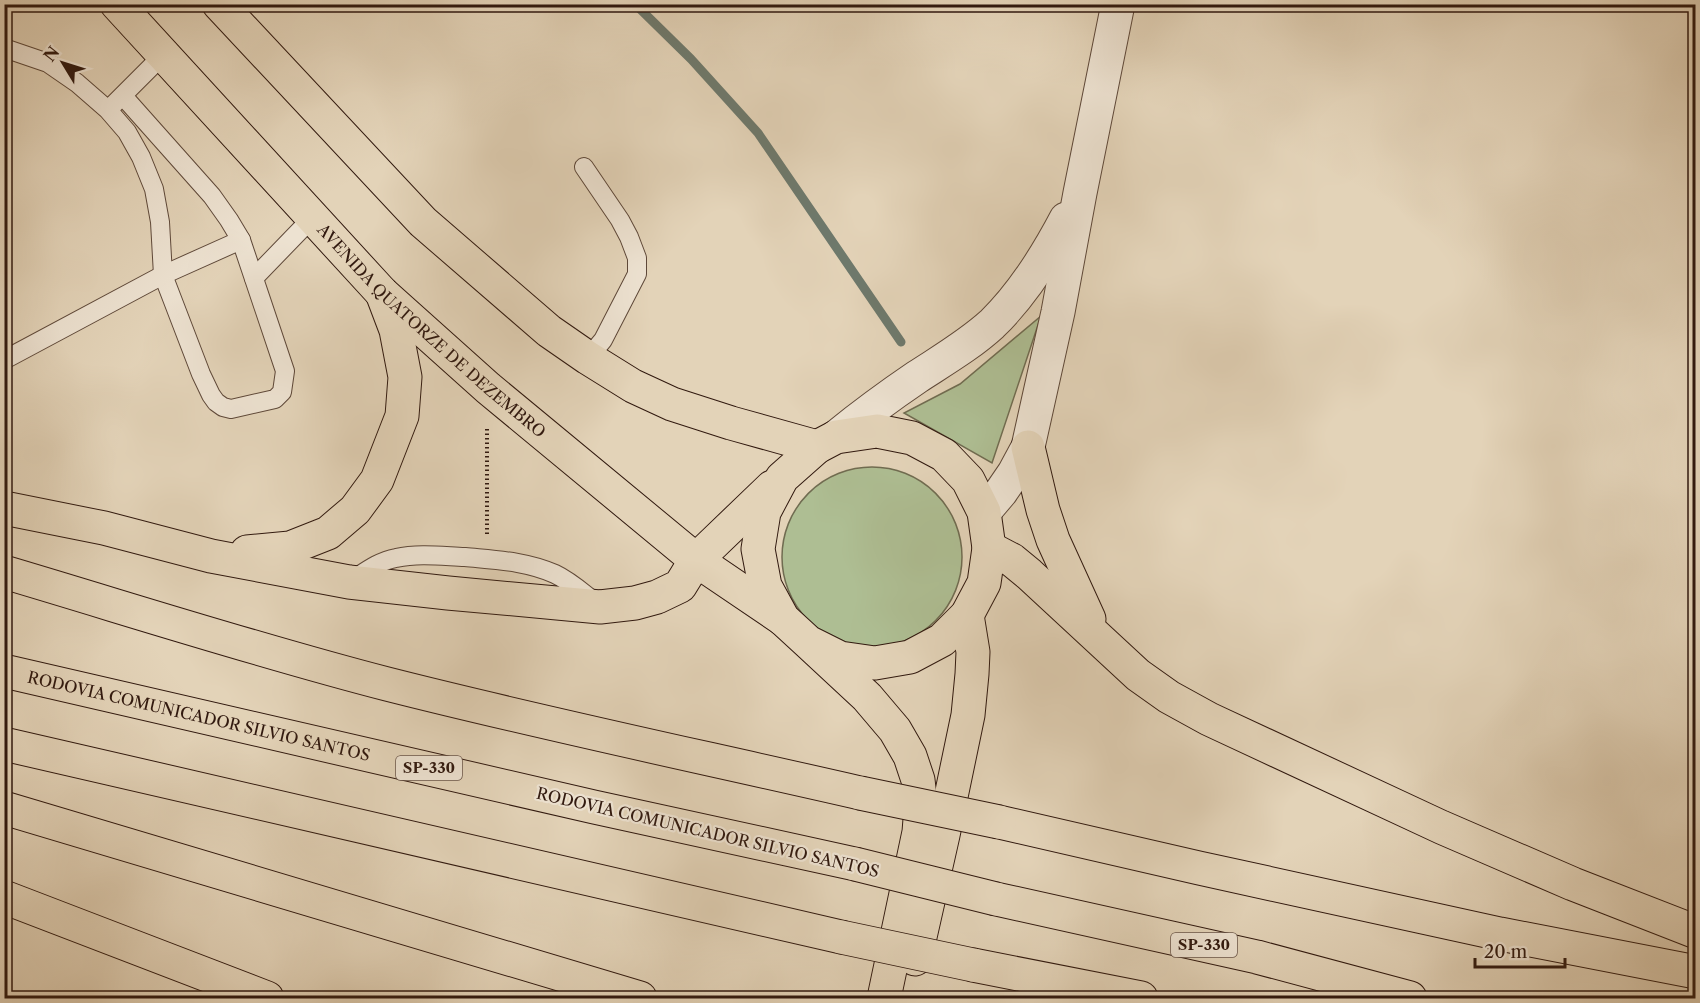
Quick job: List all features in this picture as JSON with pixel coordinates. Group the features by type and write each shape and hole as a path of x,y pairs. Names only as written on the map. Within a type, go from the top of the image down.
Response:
{"main road":[{"name":"AVENIDA QUATORZE DE DEZEMBRO","path":"117,4 382,293 488,388 696,560 783,619"},
{"path":"219,4 423,222 549,331 588,358 633,386 672,404 731,423 826,442 877,431 912,438 944,455 968,480 984,512 989,548 984,583 967,615 942,640 910,657 875,663 840,658 807,642"},
{"path":"211,556 290,548 328,533 355,510 377,480 402,416 405,376 396,330 382,293"},
{"path":"4,508 104,528 211,556 349,582 600,607 635,603 657,597 680,586 696,560 782,478 826,442"},
{"path":"1028,447 1043,510 1053,540 1099,640"},
{"path":"782,478 764,512 758,549 765,586 783,619 867,697 895,730 910,756 918,780 921,806 919,832 884,999"},
{"path":"989,548 1012,560 1029,574 1138,675 1169,697 1209,719 1441,827 1573,884 1695,932"},
{"path":"4,572 226,639 386,683 542,721 1476,929 1695,972"},
{"path":"906,999 968,715 973,652 967,615"},
{"name":"RODOVIA COMUNICADOR SILVIO SANTOS","path":"4,671 1257,957 1410,999"},
{"path":"4,744 841,936 1141,999"},
{"path":"4,808 640,999"},
{"path":"4,897 267,999"}],"street":[{"path":"984,512 1014,473 1028,447 1058,312 1119,4"},
{"path":"826,442 871,408 969,343 992,324 1031,279 1080,193"}],"lane":[{"path":"4,48 48,63 77,83 108,110 127,132 141,157 153,189 160,222 163,275 201,374 216,402 231,409 275,399 282,392 285,371 241,240 212,196 123,96"},
{"path":"108,110 164,54"},
{"path":"584,167 620,220 637,258 637,274 603,340 588,358"},
{"path":"254,278 313,217"},
{"path":"4,360 163,275 241,240"},
{"path":"349,582 376,564 395,558 428,555 486,559 523,563 556,574 578,588 600,607"}],"path":[{"path":"486,559 488,388"}],"green space":[{"path":"1041,316 992,463 904,413 960,384"},
{"path":"872,467 906,474 935,494 955,523 962,557 955,591 935,620 906,640 872,647 838,640 809,620 789,591 782,557 789,523 809,494 838,474"}],"waterway":[{"path":"635,4 691,59 758,133 901,342"}]}
